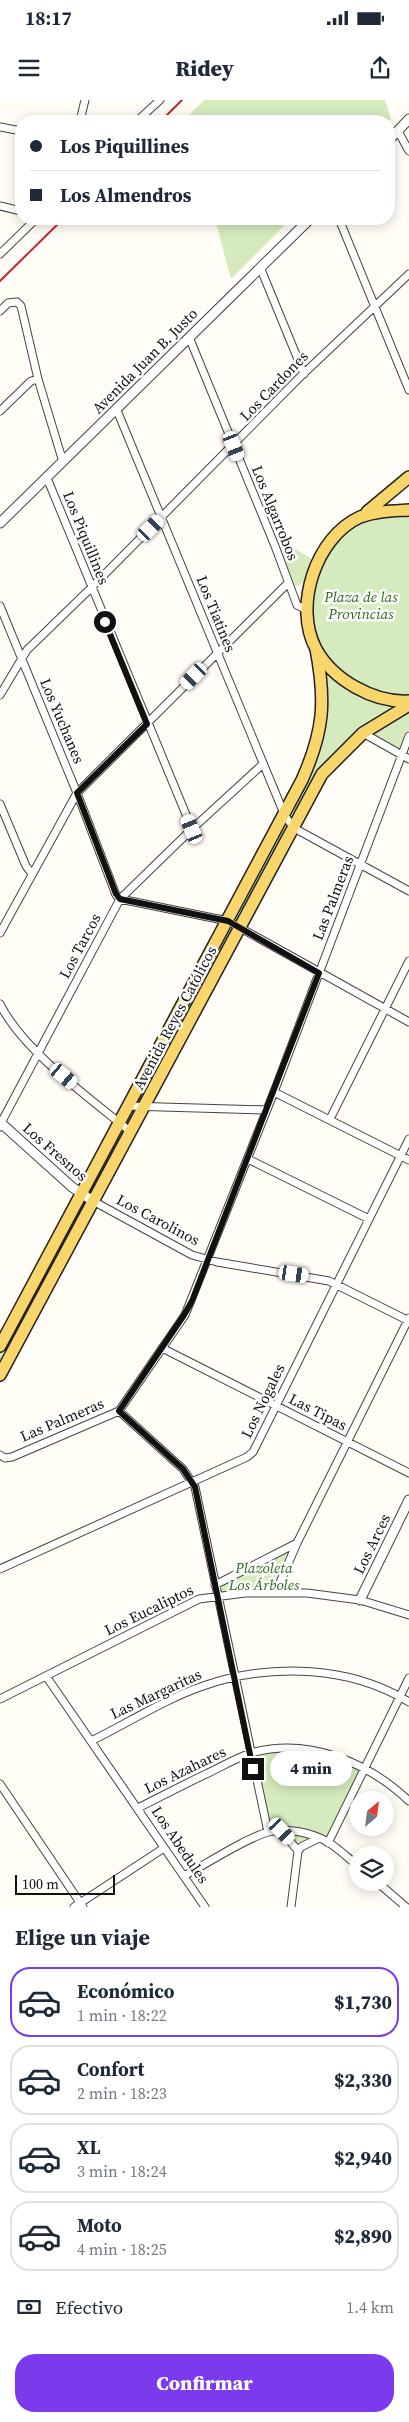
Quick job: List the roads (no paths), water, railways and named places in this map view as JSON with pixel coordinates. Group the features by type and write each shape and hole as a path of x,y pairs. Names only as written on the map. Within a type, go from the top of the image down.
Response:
{"main road":[{"path":"307,610 314,572 325,548 338,533 387,497 409,476"},
{"path":"380,512 409,485"},
{"path":"359,518 380,512 409,510"},
{"name":"Avenida Reyes Católicos","path":"0,1346 284,816 311,760 320,726 323,687 316,649 308,623 307,610"},
{"path":"316,649 329,666 349,683 384,698 409,700"},
{"name":"Avenida Reyes Católicos","path":"0,1375 322,774 363,733 409,705"}],"street":[{"path":"81,115 85,100"},
{"path":"144,115 158,100"},
{"path":"395,133 409,120"},
{"path":"0,127 15,130"},
{"path":"398,130 409,151"},
{"path":"0,206 15,210"},
{"path":"0,254 30,225"},
{"name":"Avenida Juan B. Justo","path":"0,523 304,225"},
{"path":"342,225 409,390"},
{"path":"260,267 304,374"},
{"name":"Los Cardones","path":"0,695 21,658 304,374 409,274"},
{"path":"0,311 8,303 16,302 21,306 38,379 63,462"},
{"name":"Los Algarrobos","path":"189,337 296,605 307,610"},
{"path":"0,411 31,381 38,379"},
{"name":"Los Tiatines","path":"116,408 284,816 294,828"},
{"name":"Los Piquillines","path":"47,478 147,724 192,829"},
{"path":"0,933 77,793 217,652 288,584"},
{"name":"Los Yuchanes","path":"0,606 77,793 116,894 120,899"},
{"path":"363,733 406,757"},
{"name":"Las Palmeras","path":"0,1455 5,1458 12,1457 119,1411 188,1309 274,1092 360,864 406,757 409,736"},
{"name":"Los Tarcos","path":"0,1123 39,1054 120,899 263,764"},
{"path":"0,804 26,866 32,874"},
{"path":"294,828 409,891"},
{"path":"120,899 228,921 409,1022"},
{"path":"330,1119 409,961"},
{"path":"0,1004 13,1025 39,1054 131,1132"},
{"path":"274,1092 409,1160"},
{"path":"128,1106 267,1110"},
{"name":"Los Fresnos","path":"0,1123 81,1193 93,1201"},
{"name":"Los Nogales","path":"0,1570 251,1454 409,1139"},
{"path":"248,1159 369,1219"},
{"name":"Los Carolinos","path":"93,1201 182,1250 208,1260 314,1278 337,1284 409,1320"},
{"path":"276,1592 297,1543 409,1320"},
{"name":"Las Tipas","path":"162,1348 409,1473"},
{"path":"119,1411 183,1469 193,1482 268,1832"},
{"name":"Los Arces","path":"360,1600 409,1500"},
{"path":"215,1585 297,1543"},
{"name":"Los Eucaliptos","path":"0,1699 190,1603 217,1596 276,1592 360,1600 409,1615"},
{"name":"Las Margaritas","path":"91,1741 187,1692 234,1677 288,1671 322,1673 362,1681 409,1702"},
{"name":"Los Abedules","path":"46,1676 205,1907"},
{"path":"328,1842 409,1678"},
{"name":"Los Azahares","path":"138,1808 250,1754 263,1751 298,1749 334,1756 364,1768 384,1779 409,1801"},
{"path":"0,1784 79,1906 164,1848"},
{"path":"282,1831 298,1851"},
{"path":"184,1876 268,1832 282,1831 319,1838 328,1842 349,1859"},
{"path":"290,1907 298,1851 301,1846 319,1838"},
{"path":"387,1891 406,1907"}],"railway":[{"path":"167,115 182,100"},
{"path":"0,281 57,225"}],"park label":[{"name":"Plaza de las Provincias","path":"361,606"},
{"name":"Plazoleta Los Árboles","path":"264,1576"}]}
